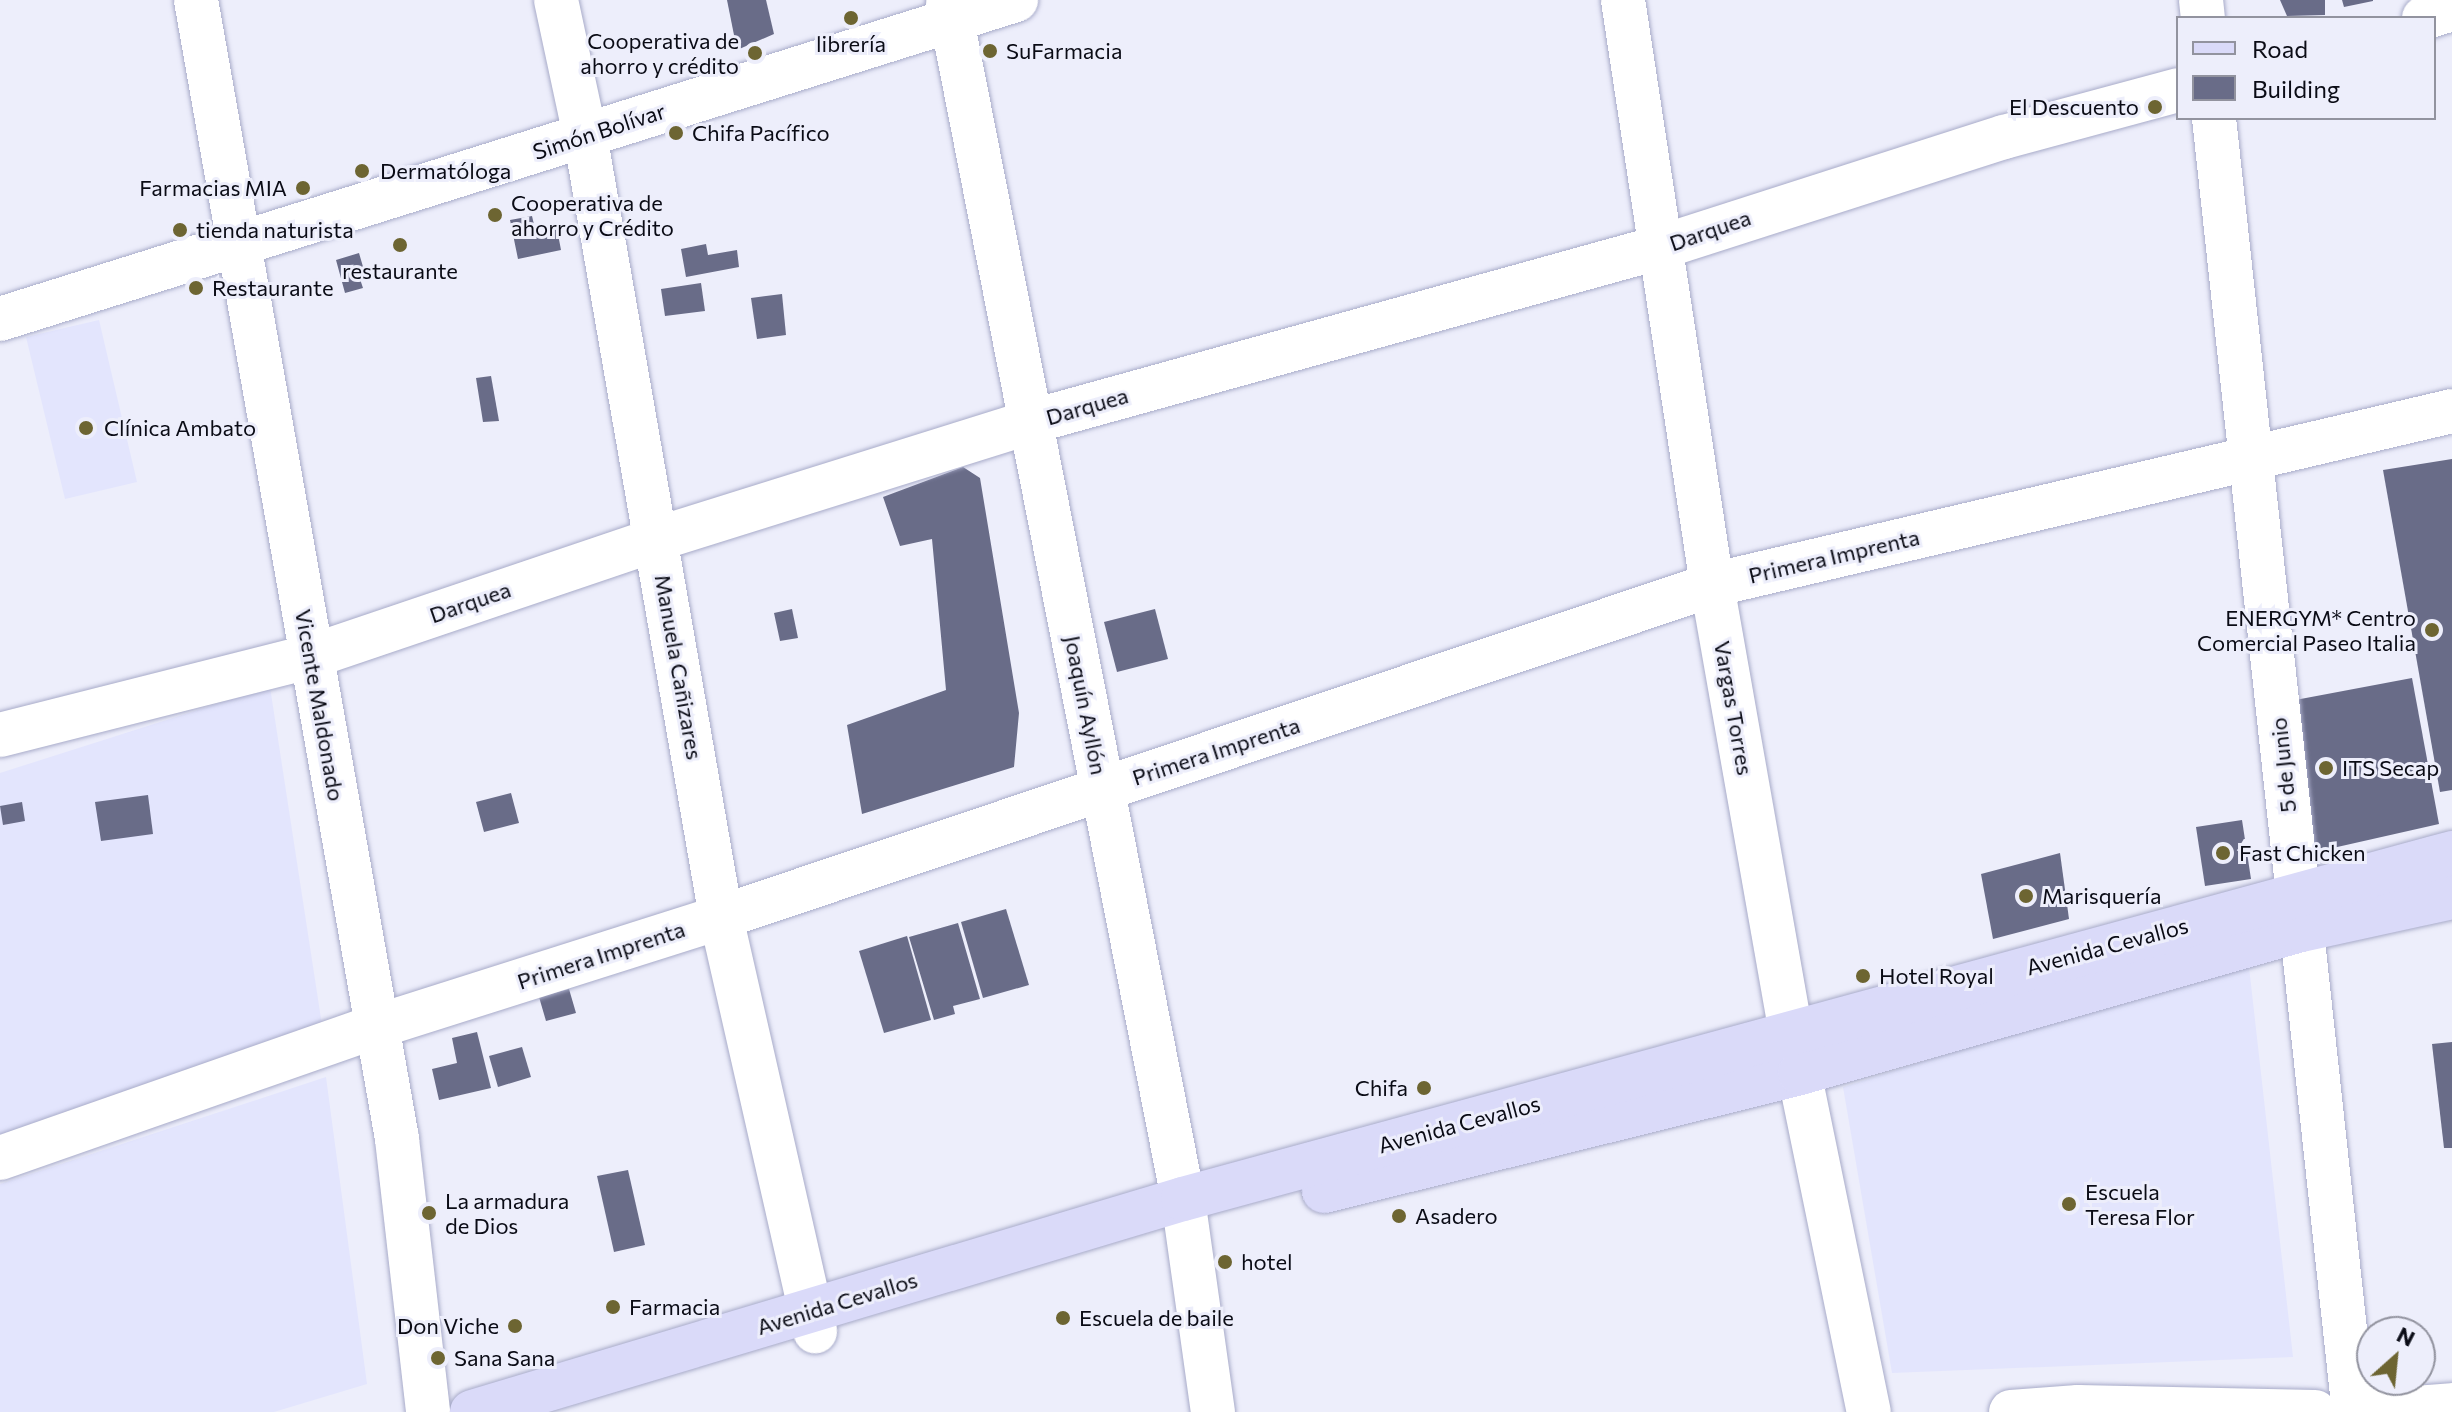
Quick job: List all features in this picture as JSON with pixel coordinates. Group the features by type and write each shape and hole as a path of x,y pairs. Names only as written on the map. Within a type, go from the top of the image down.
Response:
{"main road":[{"name":"Avenida Cevallos","path":"472,1412 812,1321 1185,1212 1796,1053 2299,912 2452,853"},
{"name":"Avenida Cevallos","path":"2299,912 2452,897"},
{"name":"Avenida Cevallos","path":"550,1412 812,1321"}],"street":[{"name":"Vicente Maldonado","path":"196,0 397,1139 428,1412"},
{"name":"Manuela Cañizares","path":"556,0 585,135 721,917 812,1321"},
{"name":"Simón Bolívar","path":"0,319 585,135 949,9 1016,0"},
{"name":"Vargas Torres","path":"1623,0 1712,585 1796,1053 1869,1412"},
{"name":"Joaquín Ayllón","path":"949,9 1185,1212 1213,1412"},
{"path":"2430,16 2452,9"},
{"name":"Darquea","path":"0,735 312,656 657,539 1030,422 1661,247 2004,137 2176,91"},
{"name":"5 de Junio","path":"2214,120 2354,1412"},
{"name":"Primera Imprenta","path":"0,1158 375,1027 721,917 1712,585 2452,411"},
{"path":"2364,1412 2452,1405"},
{"path":"2011,1412 2078,1407 2315,1412"}],"shaded area":[{"name":"Clínica Ambato","path":"99,320 137,482 65,499 26,337"},
{"path":"270,687 322,1025 0,1137 0,773"},
{"name":"Escuela Teresa Flor","path":"2248,958 2293,1357 1892,1373 1843,1087"},
{"path":"326,1077 367,1384 274,1412 0,1412 0,1184"}],"building":[{"path":"727,0 766,0 774,34 737,50"},
{"path":"2280,0 2325,0 2325,15 2287,16"},
{"path":"2342,0 2373,0 2373,1 2344,7"},
{"path":"532,216 536,233 557,229 561,250 518,259 510,220"},
{"path":"706,244 708,255 737,250 739,267 686,277 681,249"},
{"path":"359,253 366,277 360,279 363,288 345,293 336,260"},
{"path":"701,283 705,311 665,316 661,289"},
{"path":"782,294 786,335 757,339 751,298"},
{"path":"491,376 499,421 483,422 476,378"},
{"name":"ENERGYM* Centro Comercial Paseo Italia","path":"2452,459 2452,790 2440,792 2383,470"},
{"path":"963,467 980,478 1019,713 1014,767 862,814 847,725 946,690 932,539 900,546 883,497"},
{"path":"792,609 798,638 780,641 774,613"},
{"path":"1155,609 1168,659 1117,672 1104,622"},
{"path":"2412,678 2439,824 2324,850 2299,833 2279,703"},
{"path":"511,793 519,823 484,832 476,802"},
{"path":"148,795 153,834 101,841 95,802"},
{"path":"22,802 25,821 3,825 0,806"},
{"name":"Fast Chicken","path":"2242,820 2251,879 2205,886 2196,827"},
{"name":"Marisquería","path":"2060,853 2069,919 1993,939 1981,874"},
{"path":"1006,909 1029,985 983,998 961,922"},
{"path":"958,923 980,999 953,1006 955,1014 934,1020 909,937"},
{"path":"907,936 931,1020 884,1033 859,951"},
{"path":"569,989 576,1013 546,1021 539,997"},
{"path":"477,1032 491,1088 439,1100 432,1069 457,1063 452,1038"},
{"path":"2452,1042 2452,1148 2444,1148 2432,1044"},
{"path":"522,1047 531,1077 498,1087 489,1056"},
{"path":"628,1170 645,1245 614,1252 597,1176"}],"place":[{"name":"librería","path":"851,18"},
{"name":"SuFarmacia","path":"990,51"},
{"name":"Cooperativa de ahorro y crédito","path":"755,53"},
{"name":"El Descuento","path":"2155,107"},
{"name":"Chifa Pacífico","path":"676,133"},
{"name":"Dermatóloga","path":"362,171"},
{"name":"Farmacias MIA","path":"303,188"},
{"name":"Cooperativa de ahorro y Crédito","path":"495,215"},
{"name":"tienda naturista","path":"180,230"},
{"name":"restaurante","path":"400,245"},
{"name":"Restaurante","path":"196,288"},
{"name":"Clínica Ambato","path":"86,428"},
{"name":"ENERGYM* Centro Comercial Paseo Italia","path":"2432,630"},
{"name":"ITS Secap","path":"2326,768"},
{"name":"Fast Chicken","path":"2223,853"},
{"name":"Marisquería","path":"2026,896"},
{"name":"Hotel Royal","path":"1863,976"},
{"name":"Chifa","path":"1424,1088"},
{"name":"Escuela Teresa Flor","path":"2069,1204"},
{"name":"La armadura de Dios","path":"429,1213"},
{"name":"Asadero","path":"1399,1216"},
{"name":"hotel","path":"1225,1262"},
{"name":"Farmacia","path":"613,1307"},
{"name":"Escuela de baile","path":"1063,1318"},
{"name":"Don Viche","path":"515,1326"},
{"name":"Sana Sana","path":"438,1358"}]}
